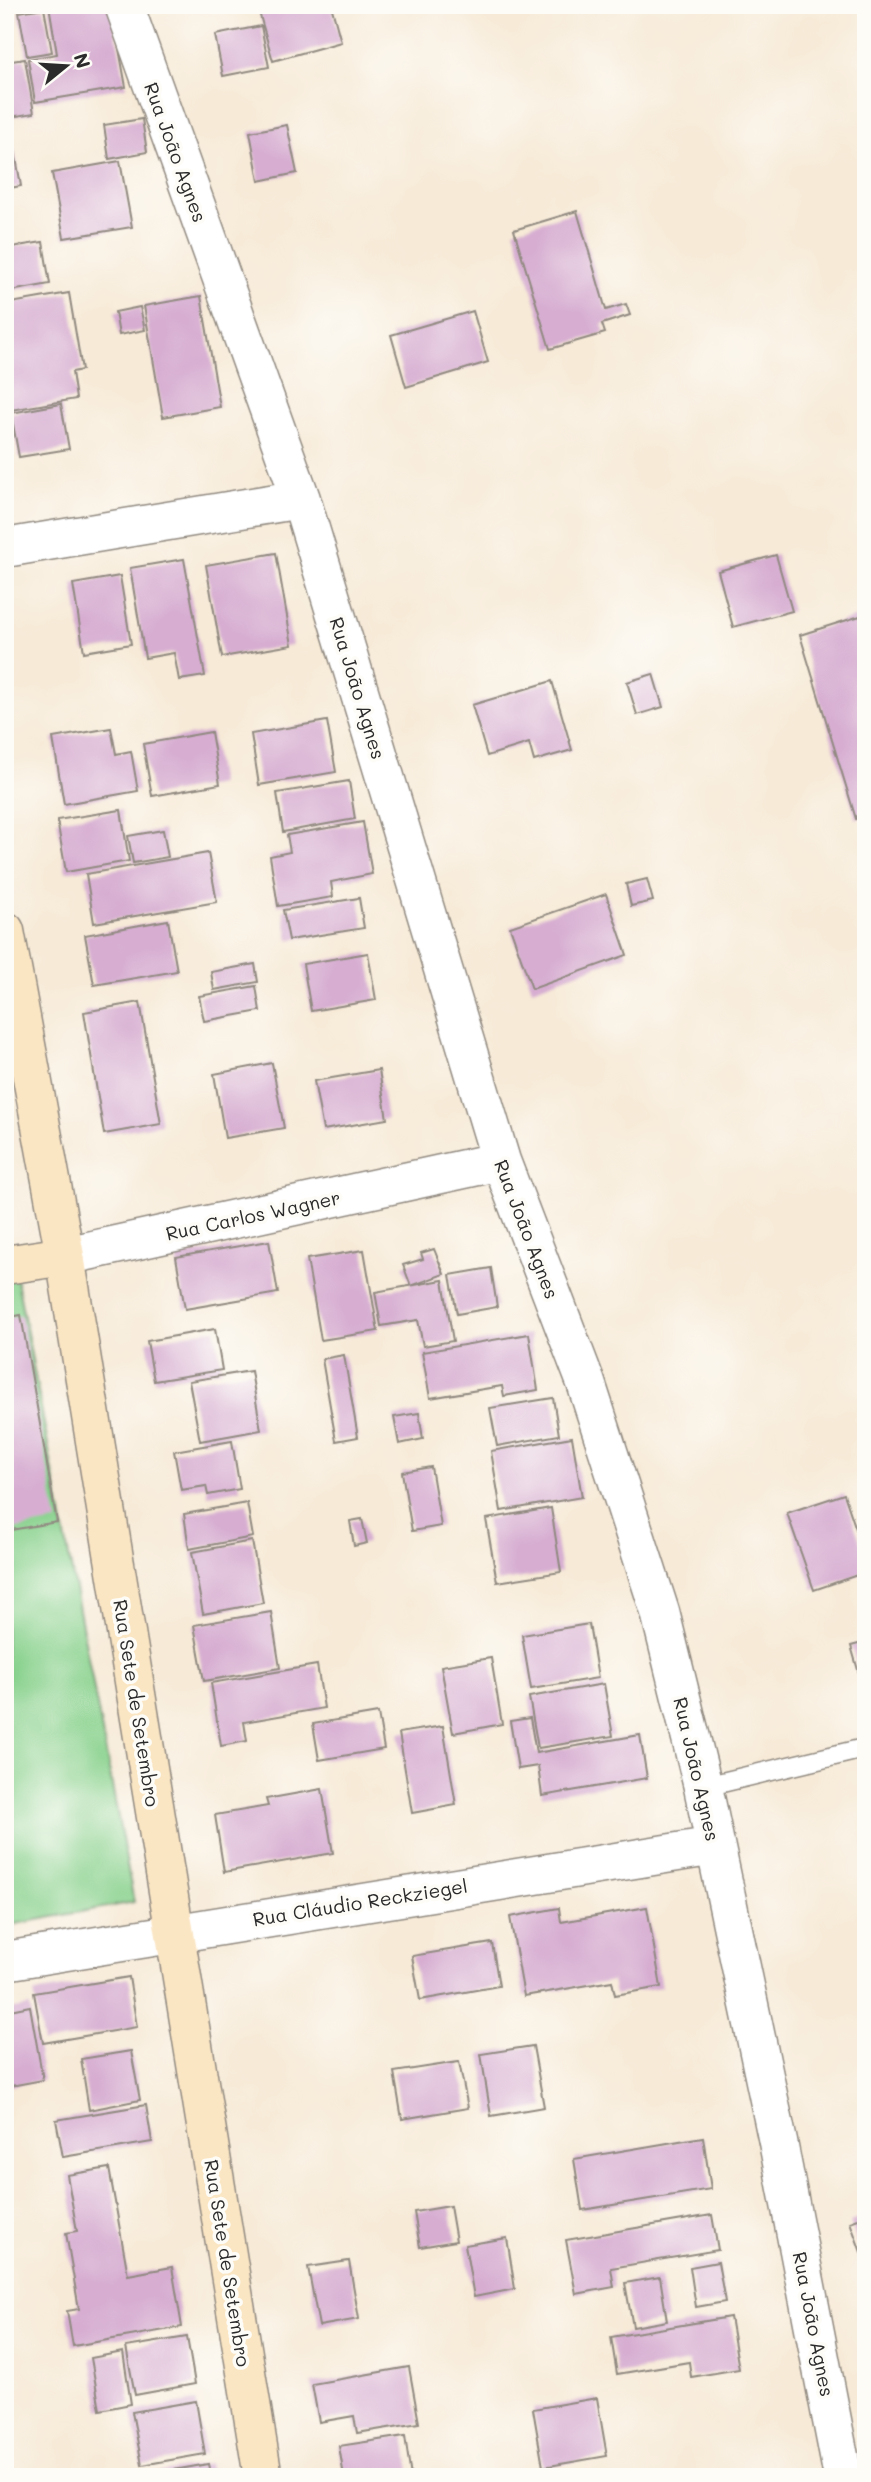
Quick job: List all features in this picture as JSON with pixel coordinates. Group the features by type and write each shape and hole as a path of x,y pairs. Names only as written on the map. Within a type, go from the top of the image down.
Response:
{"street":[{"name":"Rua João Agnes","path":"124,5 301,499 501,1161 586,1383 660,1612 703,1787 778,2142 843,2477"},
{"path":"5,548 301,499"},
{"name":"Rua Sete de Setembro","path":"5,931 65,1256 263,2477"},
{"name":"Rua Carlos Wagner","path":"5,1265 65,1256 501,1161"},
{"name":"Rua Cláudio Reckziegel","path":"5,1961 715,1846"}],"lane":[{"path":"703,1787 866,1748"}],"green space":[{"path":"16,1275 134,1902 5,1926 5,1276"}],"building":[{"path":"49,5 111,5 126,87 35,102 28,59 57,54"},
{"path":"257,5 331,5 341,42 273,61"},
{"path":"44,8 52,52 27,56 19,12"},
{"path":"261,26 269,67 223,76 215,35"},
{"path":"25,59 34,113 5,118 5,62"},
{"path":"142,119 147,152 109,159 104,125"},
{"path":"287,125 297,173 259,181 250,132"},
{"path":"11,129 21,186 5,189 5,130"},
{"path":"120,161 132,227 64,238 52,173"},
{"path":"577,211 606,310 626,304 630,315 602,324 605,333 550,349 514,230"},
{"path":"43,242 50,284 5,292 5,248"},
{"path":"69,293 82,370 72,372 76,399 5,411 5,304"},
{"path":"201,296 220,407 163,417 144,306"},
{"path":"140,307 145,330 119,335 115,312"},
{"path":"473,311 488,362 406,387 391,335"},
{"path":"61,404 69,449 19,457 11,413"},
{"path":"276,553 292,645 222,657 206,565"},
{"path":"776,555 792,611 733,627 718,571"},
{"path":"184,559 205,676 179,680 174,653 145,658 130,568"},
{"path":"120,576 131,644 84,652 73,584"},
{"path":"860,616 866,635 866,816 856,819 800,635"},
{"path":"653,674 663,707 637,715 627,682"},
{"path":"552,681 572,750 534,761 529,743 487,756 472,705"},
{"path":"327,721 336,772 259,785 251,734"},
{"path":"111,728 116,754 131,751 138,791 64,804 53,738"},
{"path":"211,732 220,784 152,796 143,744"},
{"path":"349,781 355,819 283,832 277,793"},
{"path":"121,810 129,861 66,872 57,820"},
{"path":"363,822 372,874 331,882 333,897 278,906 270,856 290,852 287,835"},
{"path":"163,830 168,857 133,863 128,836"},
{"path":"208,853 217,902 94,923 86,874"},
{"path":"647,879 653,901 631,906 626,884"},
{"path":"606,894 627,955 532,989 510,927"},
{"path":"359,898 364,928 289,940 283,910"},
{"path":"168,920 177,971 94,985 85,935"},
{"path":"368,953 376,1000 311,1011 303,964"},
{"path":"255,964 258,982 214,990 211,972"},
{"path":"256,986 260,1011 204,1021 199,996"},
{"path":"140,1002 161,1124 104,1134 84,1012"},
{"path":"272,1063 284,1128 225,1138 214,1074"},
{"path":"379,1070 387,1119 323,1130 314,1081"},
{"path":"269,1241 278,1293 185,1309 176,1257"},
{"path":"434,1249 444,1274 411,1286 403,1265 423,1259 421,1253"},
{"path":"364,1250 378,1331 321,1340 307,1259"},
{"path":"491,1268 497,1307 457,1314 450,1275"},
{"path":"443,1280 453,1341 423,1346 418,1320 381,1326 375,1292"},
{"path":"21,1315 57,1522 5,1531 5,1318"},
{"path":"215,1329 222,1370 154,1381 147,1341"},
{"path":"529,1334 538,1390 504,1396 502,1386 430,1398 422,1352"},
{"path":"344,1355 358,1437 336,1441 322,1359"},
{"path":"251,1371 261,1430 200,1441 189,1381"},
{"path":"553,1398 559,1435 497,1446 490,1408"},
{"path":"419,1413 423,1439 399,1444 394,1417"},
{"path":"572,1437 582,1497 501,1511 491,1451"},
{"path":"232,1441 240,1489 208,1495 206,1486 181,1490 174,1451"},
{"path":"431,1467 441,1526 412,1531 402,1472"},
{"path":"844,1494 861,1544 866,1542 866,1572 814,1590 787,1513"},
{"path":"247,1503 253,1537 189,1549 184,1514"},
{"path":"551,1508 561,1572 497,1582 486,1519"},
{"path":"362,1519 367,1543 354,1546 350,1521"},
{"path":"252,1541 263,1603 203,1614 192,1552"},
{"path":"271,1612 280,1668 204,1681 194,1625"},
{"path":"589,1624 598,1678 531,1689 522,1635"},
{"path":"866,1642 866,1694 865,1694 851,1646"},
{"path":"491,1658 502,1724 453,1733 441,1666"},
{"path":"317,1665 324,1708 244,1722 247,1741 221,1746 211,1683"},
{"path":"604,1684 613,1736 538,1748 529,1697"},
{"path":"378,1713 384,1749 319,1760 313,1724"},
{"path":"530,1718 536,1753 640,1735 647,1778 542,1796 538,1766 518,1769 510,1721"},
{"path":"443,1726 456,1805 412,1813 399,1733"},
{"path":"322,1789 333,1853 224,1872 215,1815 268,1806 266,1799"},
{"path":"647,1907 661,1987 615,1995 612,1981 524,1996 510,1917 559,1908 561,1922"},
{"path":"492,1943 499,1986 420,2000 412,1956"},
{"path":"129,1977 137,2027 43,2043 34,1993"},
{"path":"30,2006 43,2080 5,2087 5,2011"},
{"path":"533,2046 544,2107 491,2116 481,2054"},
{"path":"131,2051 140,2100 89,2110 81,2059"},
{"path":"459,2062 468,2108 402,2119 394,2072"},
{"path":"146,2105 152,2142 63,2157 56,2120"},
{"path":"703,2137 711,2189 582,2210 574,2159"},
{"path":"109,2168 128,2275 172,2267 182,2327 73,2346 67,2311 79,2309 66,2233 77,2231 67,2175"},
{"path":"450,2206 456,2241 420,2247 414,2212"},
{"path":"712,2215 718,2250 611,2268 614,2287 576,2294 566,2240"},
{"path":"866,2216 866,2263 865,2263 850,2222"},
{"path":"507,2238 515,2289 474,2297 465,2245"},
{"path":"349,2261 359,2319 319,2326 308,2267"},
{"path":"718,2262 725,2302 696,2307 690,2267"},
{"path":"660,2277 667,2321 633,2327 625,2283"},
{"path":"730,2317 739,2369 691,2377 689,2362 617,2374 611,2337"},
{"path":"187,2337 195,2384 135,2395 126,2347"},
{"path":"123,2352 131,2404 100,2410 91,2358"},
{"path":"409,2367 419,2423 357,2433 354,2416 319,2422 312,2384"},
{"path":"597,2398 607,2456 543,2467 533,2409"},
{"path":"196,2401 205,2454 142,2465 132,2412"},
{"path":"405,2436 411,2477 344,2477 339,2446"},
{"path":"208,2464 211,2477 110,2477 139,2470 140,2476"}]}
